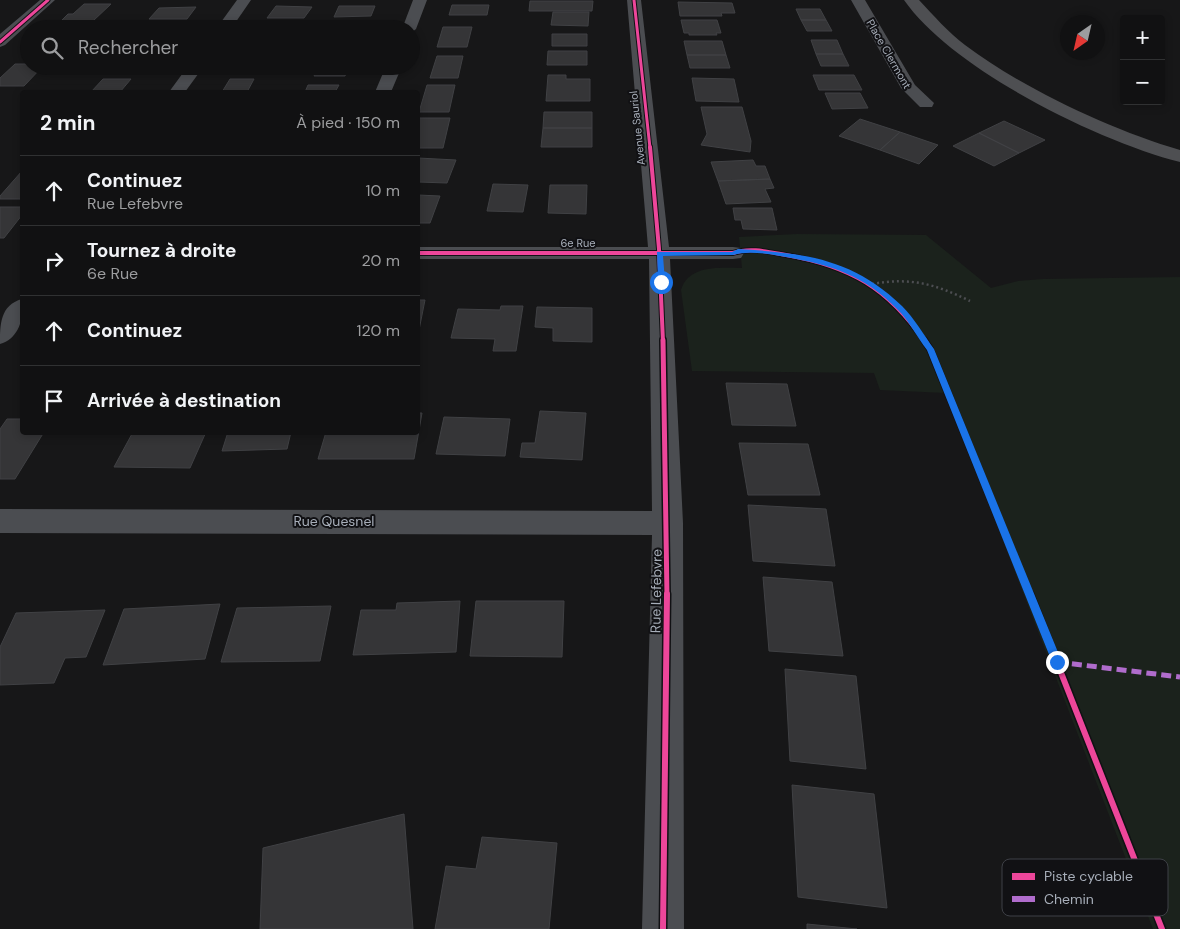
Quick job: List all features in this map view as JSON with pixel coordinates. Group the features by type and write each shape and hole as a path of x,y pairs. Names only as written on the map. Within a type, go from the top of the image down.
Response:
{"highway":[{"path":"911,0 948,38 978,61 1008,79 1105,128 1138,142 1180,156"}],"street":[{"path":"25,20 48,0"},
{"path":"230,20 244,0"},
{"path":"412,20 420,0"},
{"name":"Avenue Sauriol","path":"634,0 660,254"},
{"name":"Place Clermont","path":"858,0 909,88 926,103"},
{"path":"0,42 20,24"},
{"path":"178,90 189,75"},
{"path":"384,90 390,75"},
{"name":"6e Rue","path":"420,253 733,254"},
{"name":"Rue Lefebvre","path":"660,254 667,432 668,523 663,929"},
{"path":"0,336 20,309"},
{"name":"Rue Quesnel","path":"0,521 668,523"}],"path":[{"path":"866,279 878,288"},
{"path":"872,284 892,280 936,284 970,300"}],"shaded area":[{"path":"797,234 926,235 991,288 1018,281 1043,279 1180,277 1180,929 1153,929 1148,916 1168,916 1168,859 1126,859 946,393 880,390 874,373 692,371 681,290 685,282 698,272 716,268 742,268 739,237"}],"building":[{"path":"530,1 593,1 592,11 529,11"},
{"path":"678,2 732,3 735,13 721,13 722,16 680,16"},
{"path":"84,4 111,4 94,20 62,20 68,14 73,14"},
{"path":"452,5 489,5 487,15 449,15"},
{"path":"276,6 312,7 304,18 267,18"},
{"path":"339,6 375,6 371,16 334,17"},
{"path":"196,7 187,19 149,19 159,8"},
{"path":"796,9 820,9 826,20 801,20"},
{"path":"553,12 589,12 588,26 551,25"},
{"path":"681,20 717,20 721,33 716,33 717,35 689,35 689,33 684,33"},
{"path":"801,20 826,20 832,31 807,31"},
{"path":"443,27 472,27 467,47 437,47"},
{"path":"552,34 587,34 587,46 552,46"},
{"path":"811,40 837,40 843,54 816,54"},
{"path":"684,41 722,41 726,55 687,55"},
{"path":"548,51 587,51 587,65 547,65"},
{"path":"816,54 843,54 849,66 821,66"},
{"path":"687,55 726,55 730,68 690,68"},
{"path":"437,56 463,56 458,78 430,78"},
{"path":"15,64 20,64 20,75 34,75 24,86 0,86 0,78"},
{"path":"314,75 345,75 345,76"},
{"path":"548,75 566,75 566,79 590,79 590,101 546,101"},
{"path":"813,75 854,75 862,90 819,90"},
{"path":"692,78 734,79 739,102 696,101"},
{"path":"103,79 131,79 122,90 93,90"},
{"path":"230,79 254,79 248,90 223,90"},
{"path":"308,85 339,85 336,90 306,90"},
{"path":"427,85 455,85 449,112 420,112"},
{"path":"825,93 860,93 868,108 832,109"},
{"path":"701,107 742,107 751,141 750,152 701,145 707,134"},
{"path":"544,112 592,112 592,128 543,128"},
{"path":"420,118 450,118 443,148 420,148"},
{"path":"860,119 900,132 880,150 839,136"},
{"path":"1004,121 1045,140 1019,153 979,133"},
{"path":"543,128 592,128 592,147 541,147"},
{"path":"900,132 938,145 919,164 880,150"},
{"path":"979,133 1019,153 994,166 953,146"},
{"path":"420,158 456,160 447,183 420,182"},
{"path":"753,160 756,166 765,166 770,179 718,181 711,162"},
{"path":"20,173 20,199 0,199 0,196"},
{"path":"770,179 774,188 765,189 771,202 726,204 718,181"},
{"path":"493,184 528,185 523,212 487,211"},
{"path":"550,185 587,185 586,214 548,213"},
{"path":"420,195 440,196 430,223 420,223"},
{"path":"0,207 20,207 20,218 4,238 0,238"},
{"path":"733,208 772,208 777,230 743,229 741,220 735,220"},
{"path":"420,300 425,300 420,325"},
{"path":"501,306 523,306 516,351 493,351 495,339 451,338 458,309 500,310"},
{"path":"537,307 592,308 592,342 553,341 553,328 535,327"},
{"path":"726,383 787,384 796,426 732,425"},
{"path":"540,411 586,413 582,460 520,457 522,443 535,443"},
{"path":"444,417 510,419 505,456 436,454"},
{"path":"7,419 20,419 20,435 42,435 15,479 0,479 0,429"},
{"path":"131,435 205,435 190,468 114,467"},
{"path":"227,435 290,435 287,449 222,451"},
{"path":"325,435 418,435 414,459 318,459"},
{"path":"739,443 808,444 820,495 748,495"},
{"path":"748,505 826,509 835,566 753,561"},
{"path":"763,577 832,582 843,656 769,651"},
{"path":"460,601 456,652 353,655 361,610 396,610 397,603"},
{"path":"476,601 564,601 562,657 470,656"},
{"path":"220,604 205,659 103,665 124,609"},
{"path":"331,606 320,661 221,662 237,608"},
{"path":"105,610 86,657 65,658 54,683 0,685 0,647 16,613"},
{"path":"785,669 856,676 866,769 790,761"},
{"path":"792,785 874,794 887,908 798,897"},
{"path":"404,814 413,929 260,929 263,848"},
{"path":"482,837 557,843 549,929 435,929 446,866 476,869"},
{"path":"807,924 857,929 807,929"}],"marked path":[{"path":"1057,662 1180,677"}],"cycle path":[{"path":"25,20 48,0"},
{"path":"634,0 656,213 664,365 667,606 663,929"},
{"path":"0,42 20,24"},
{"path":"420,253 733,253 744,250 757,250 830,265 868,282 885,295 900,310 930,349 1092,748 1135,859"},
{"path":"1157,916 1162,929"}],"route":[{"path":"661,282 660,254 733,254 738,251 774,253 820,261 852,272 866,279 901,309 930,349 1057,662"}]}
